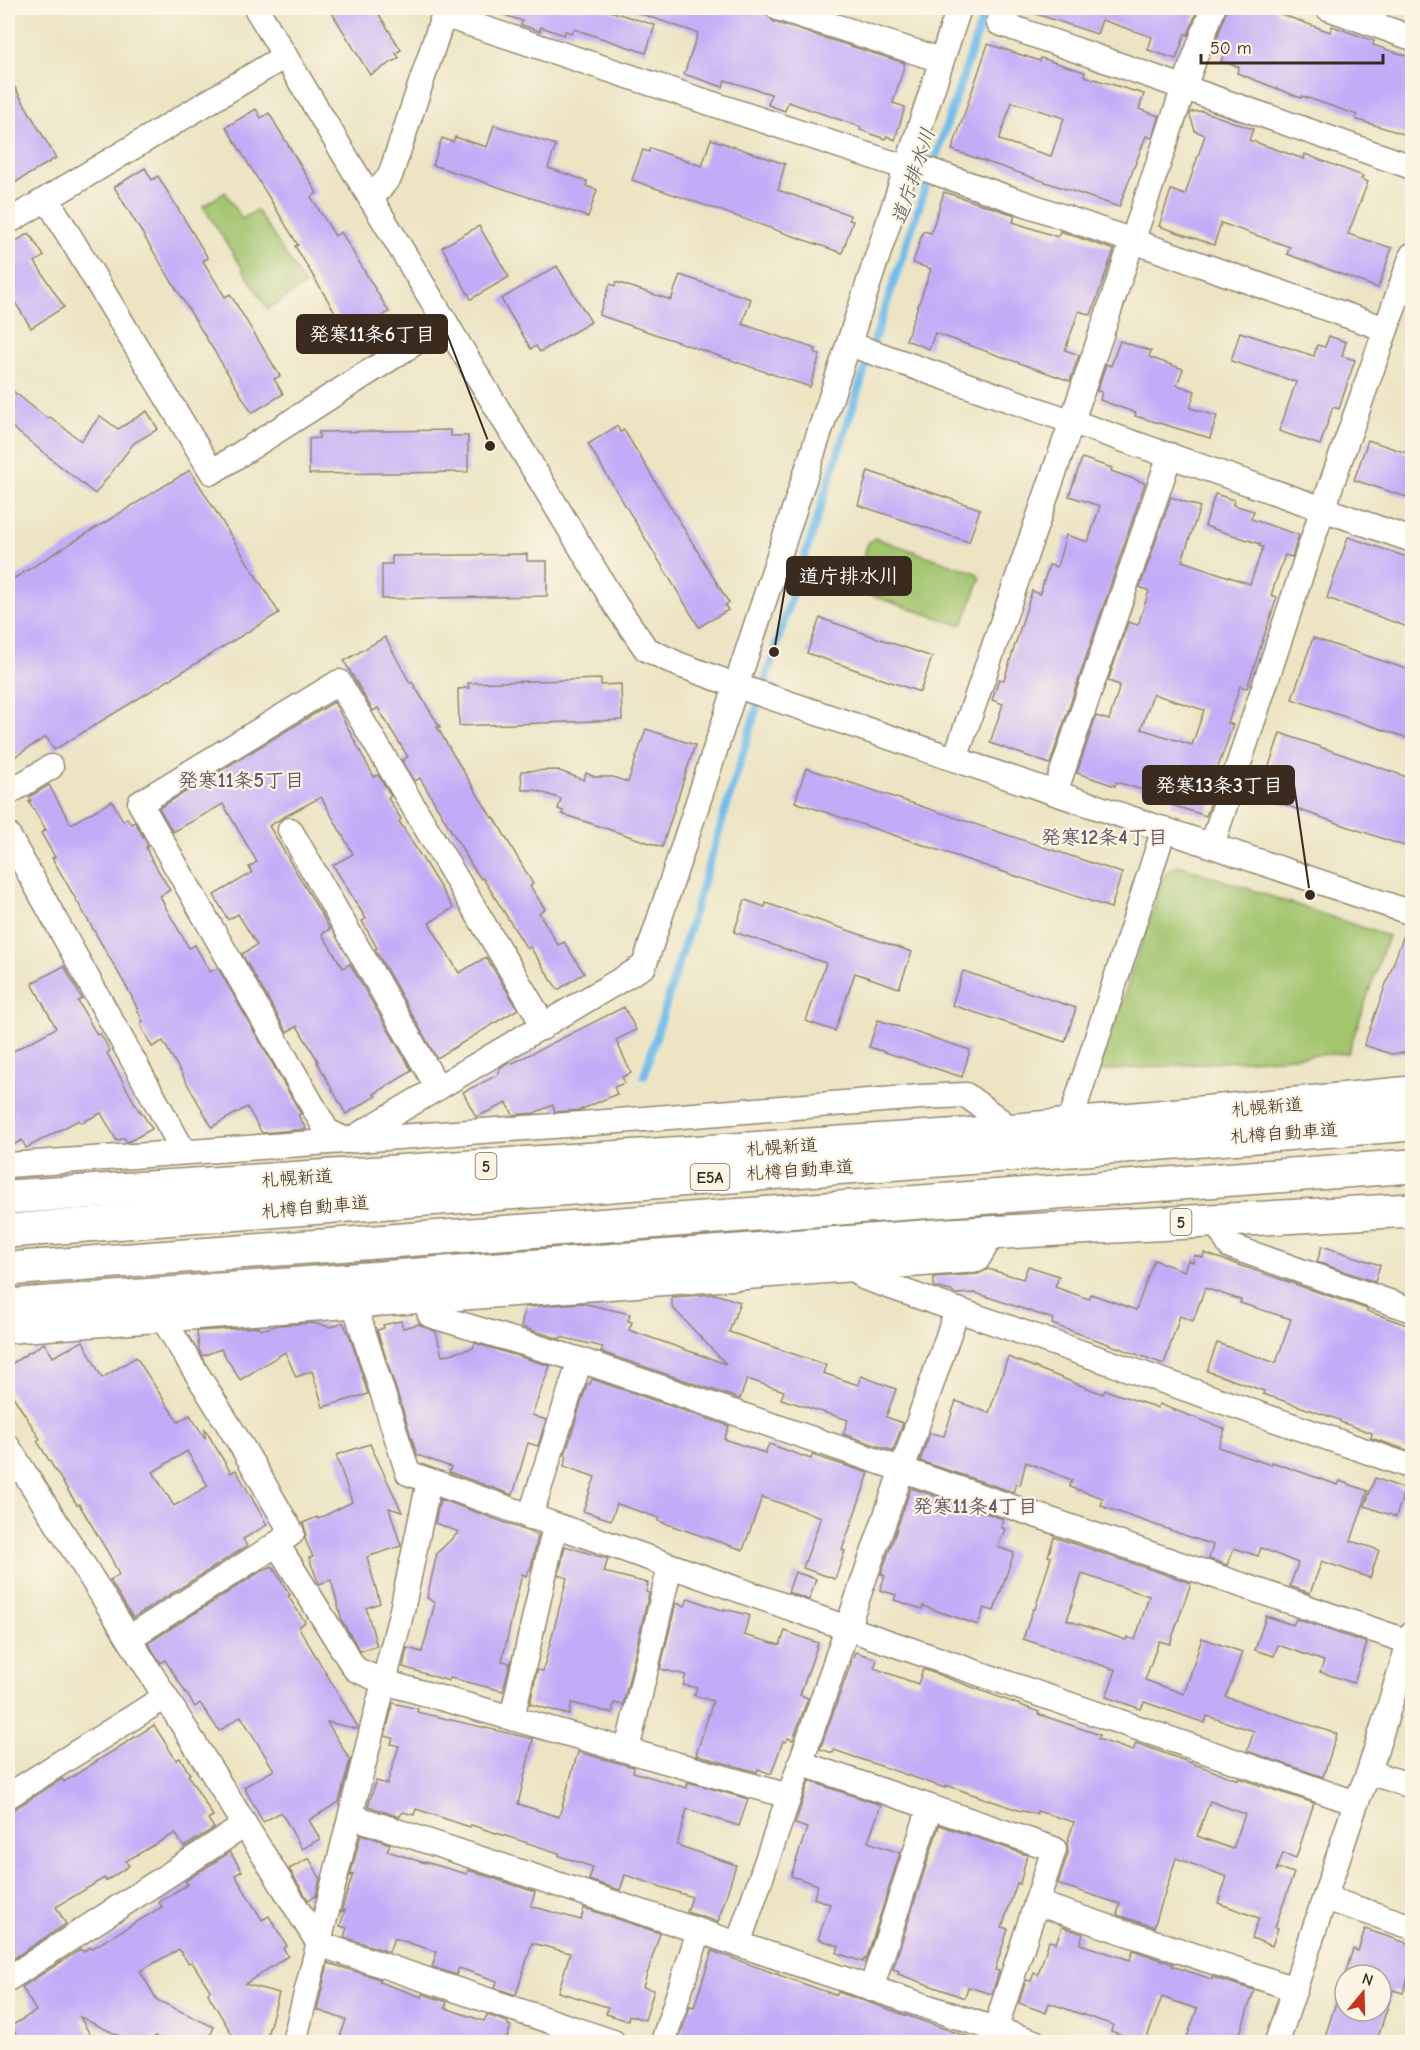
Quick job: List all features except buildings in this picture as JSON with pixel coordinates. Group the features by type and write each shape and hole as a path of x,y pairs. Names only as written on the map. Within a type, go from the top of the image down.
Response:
{"highway":[{"name":"札幌新道","path":"8,1197 964,1135 1413,1093"},
{"name":"札樽自動車道","path":"8,1231 1413,1124"},
{"name":"E5A","path":"8,1269 1413,1166"},
{"name":"5","path":"8,1306 949,1235 1413,1210"}],"street":[{"path":"256,8 615,604 646,649 680,665 741,687 1413,913"},
{"path":"778,8 941,60"},
{"path":"348,1141 644,966 741,687 864,349 918,168 941,60 959,8"},
{"path":"1004,8 999,23 1413,167"},
{"path":"955,759 1213,8"},
{"path":"1328,8 1413,38"},
{"path":"371,199 390,176 445,11 918,168 1386,329"},
{"path":"8,222 285,56"},
{"path":"47,199 212,471 446,323"},
{"path":"1212,846 1323,508 1413,255"},
{"path":"864,349 1413,540"},
{"path":"1055,793 1170,455"},
{"path":"348,1141 327,1131 140,804 339,682 536,1012 542,1028"},
{"path":"8,793 51,767"},
{"path":"290,830 438,1088"},
{"path":"1069,1125 1164,830"},
{"path":"8,835 184,1152"},
{"path":"8,1165 966,1095 1013,1130"},
{"path":"416,1100 431,1135"},
{"path":"1215,1221 1230,1246 1413,1310"},
{"path":"8,1331 977,1260 994,1232"},
{"path":"854,1269 865,1278 1413,1467"},
{"path":"426,1301 430,1315 580,1360 1411,1638 1369,1772 1356,1803 1277,2043"},
{"path":"355,1306 408,1473 847,1628 1356,1803"},
{"path":"738,1944 957,1310"},
{"path":"129,1638 292,1533 163,1319"},
{"path":"530,1517 580,1360"},
{"path":"8,1447 319,1944 614,2043"},
{"path":"294,2043 402,1610 429,1481"},
{"path":"512,1718 555,1526"},
{"path":"277,1544 355,1669 384,1682 789,1796"},
{"path":"627,1750 670,1566"},
{"path":"8,1796 165,1697"},
{"path":"801,1763 1053,1849 995,2030"},
{"path":"1369,1772 1413,1786"},
{"path":"871,1989 930,1807"},
{"path":"351,1815 1034,2043"},
{"path":"8,1979 245,1825"},
{"path":"1325,1898 1413,1927"},
{"path":"1036,1903 1295,1989"},
{"path":"663,2043 699,1931"}],"green space":[{"path":"225,192 242,219 257,210 305,285 268,309 203,206"},
{"path":"875,538 977,573 980,579 964,622 959,625 858,591 854,586 868,543"},
{"path":"1178,865 1388,936 1348,1053 1099,1071 1165,873"}],"waterway":[{"name":"道庁排水川","path":"644,1076 774,652 878,329 986,8"}],"place":[{"name":"発寒11条6丁目","path":"490,446"},
{"name":"道庁排水川","path":"774,652"},
{"name":"発寒13条3丁目","path":"1310,895"}],"district":[{"name":"発寒11条5丁目","path":"241,780"},
{"name":"発寒12条4丁目","path":"1104,837"},
{"name":"発寒11条4丁目","path":"975,1506"}]}
